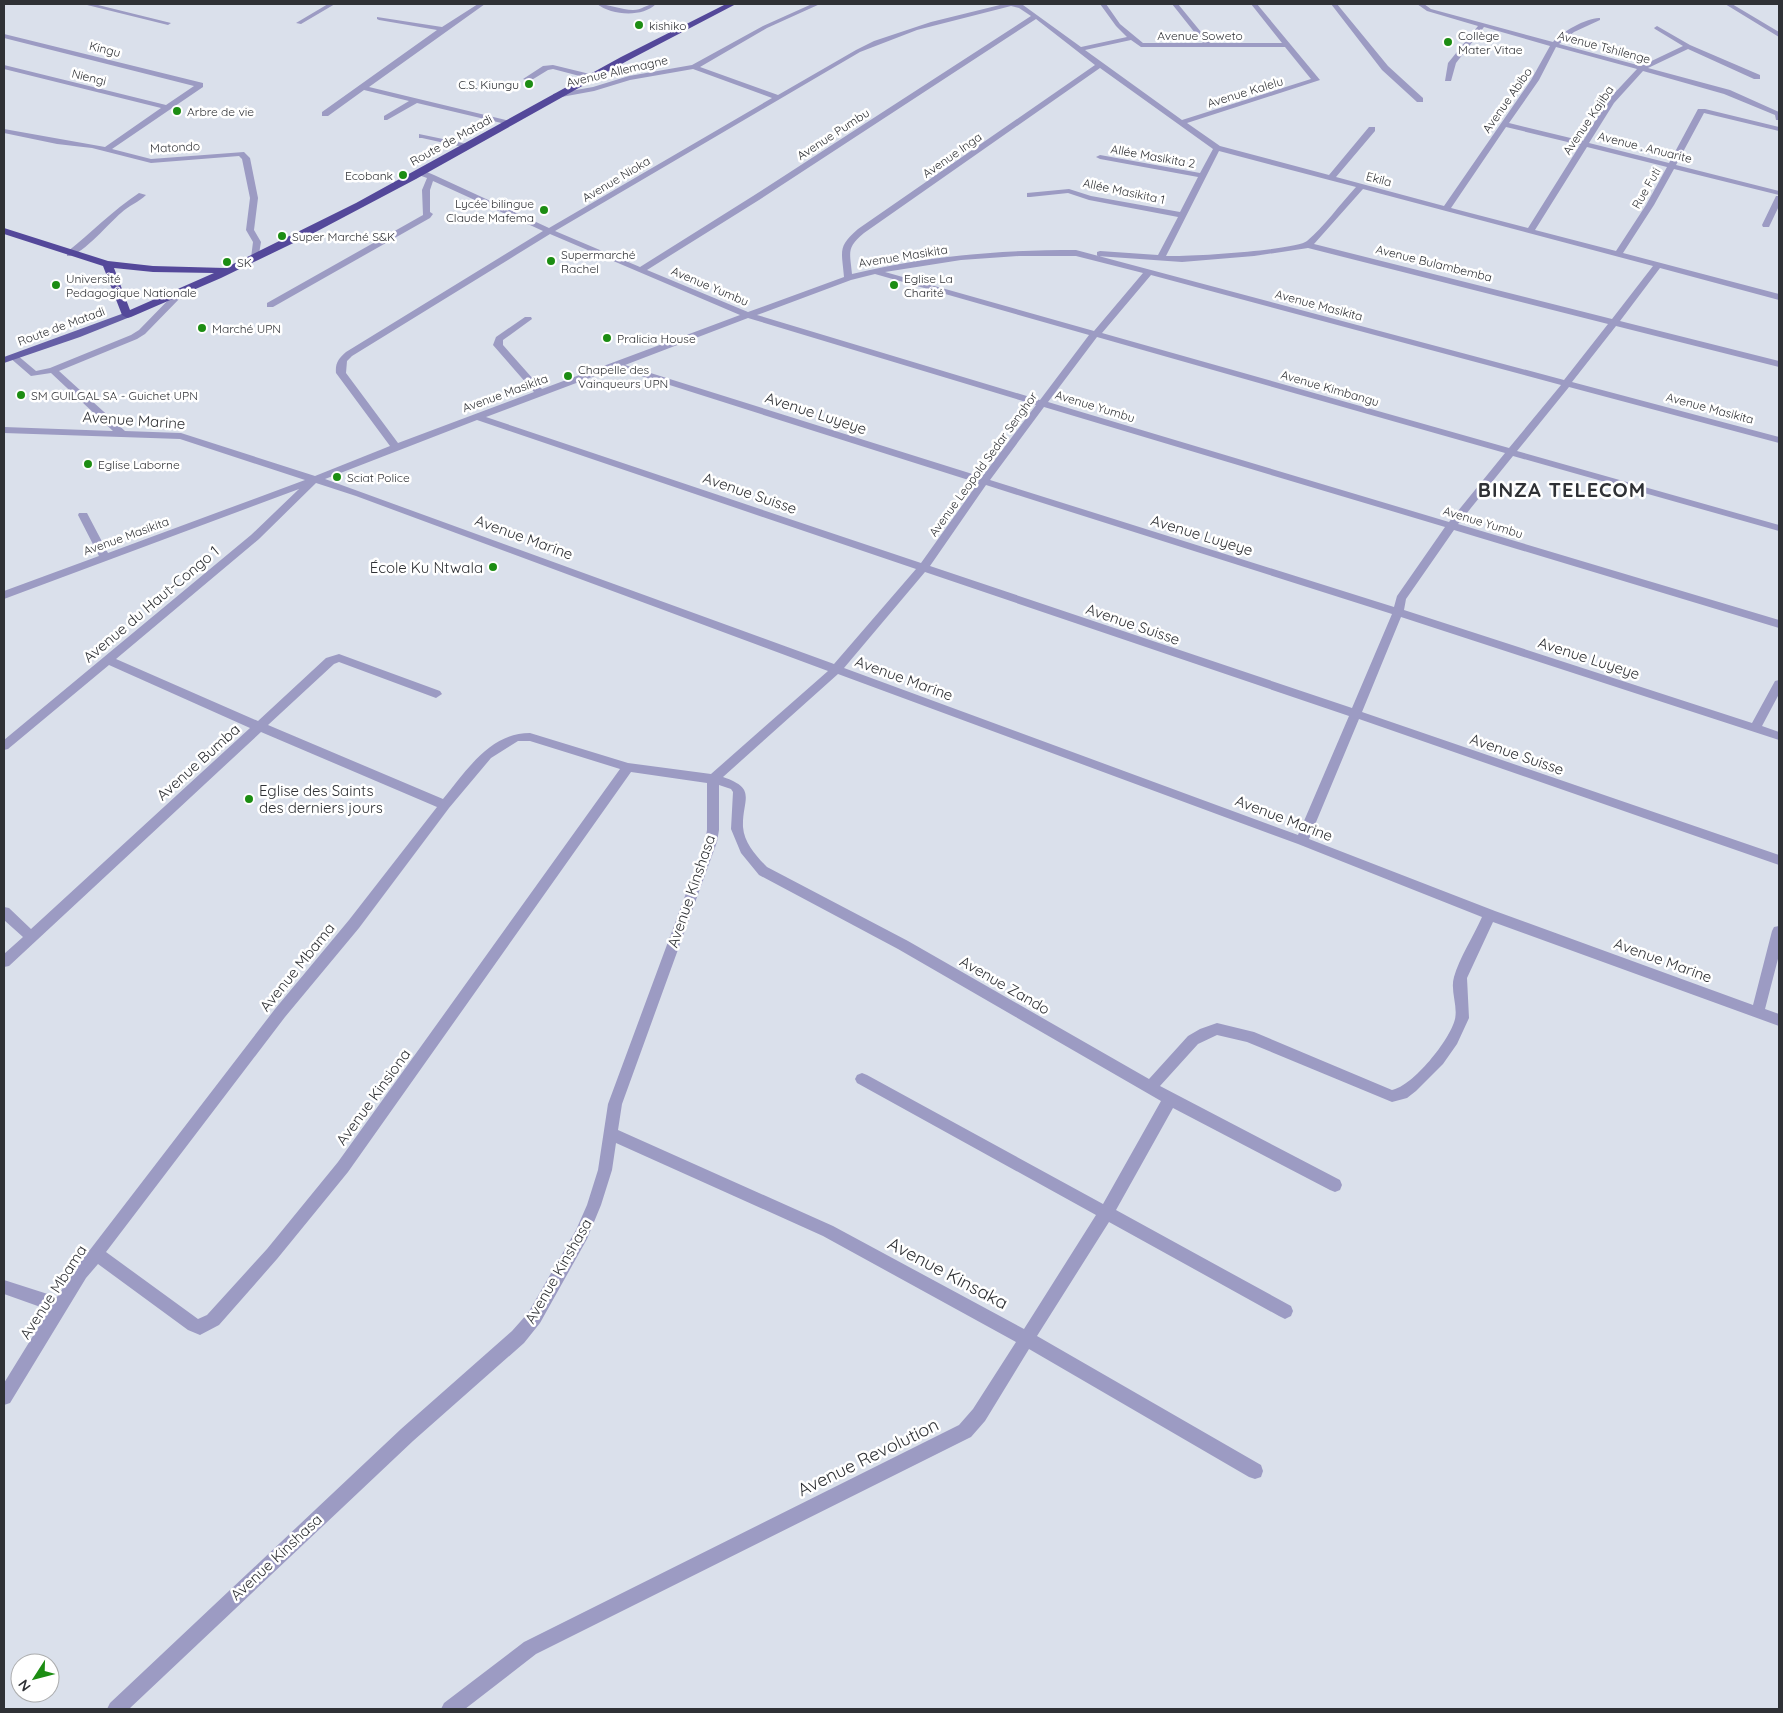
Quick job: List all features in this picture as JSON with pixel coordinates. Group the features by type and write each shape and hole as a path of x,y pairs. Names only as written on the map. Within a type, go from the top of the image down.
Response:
{"highway":[{"name":"Route de Matadi","path":"127,315 180,293 307,232 689,24 732,4"},
{"path":"4,231 70,254 106,264 196,271 230,269"},
{"path":"106,264 127,315"}],"main road":[{"name":"Route de Matadi","path":"4,360 77,335 127,315"}],"street":[{"path":"86,4 168,23"},
{"path":"300,23 332,4"},
{"path":"325,114 364,88 444,28 482,4"},
{"path":"600,4 637,13 645,11 654,4"},
{"name":"Avenue Allemagne","path":"556,96 594,89 629,78 694,67 765,28 817,4"},
{"name":"Ekila","path":"1012,4 1022,6 1082,49 1100,65 1217,148 1779,296"},
{"name":"Avenue Nioka","path":"396,447 341,373 340,366 342,360 549,231 858,51 914,27 1012,4"},
{"name":"Avenue Soweto","path":"1103,4 1131,38 1140,45 1150,47 1286,45"},
{"path":"1175,4 1209,46"},
{"path":"1254,4 1286,45"},
{"path":"1334,4 1386,68 1420,100"},
{"name":"Avenue Tshilenge","path":"1420,4 1429,10 1727,92 1778,114 1779,118 1765,125"},
{"path":"1728,4 1779,36"},
{"name":"Avenue Pumbu","path":"642,270 1036,16"},
{"path":"379,18 444,28"},
{"name":"Avenue Abibo","path":"1446,209 1545,64 1556,41 1566,34 1598,20"},
{"path":"1448,79 1452,63 1482,25"},
{"path":"1657,28 1688,46 1757,77"},
{"name":"Kingu","path":"4,36 200,85 168,108"},
{"path":"1082,49 1131,38"},
{"name":"Avenue Kalelu","path":"1180,123 1316,80 1286,45"},
{"name":"Avenue Kajiba","path":"1530,231 1611,102 1641,69 1688,46"},
{"name":"Avenue Inga","path":"848,278 846,250 848,242 861,231 1100,65"},
{"name":"Niengi","path":"4,67 168,108"},
{"path":"527,79 546,68 553,67 591,77"},
{"path":"694,67 777,97"},
{"path":"364,88 507,123"},
{"path":"387,118 415,101"},
{"path":"107,149 168,108"},
{"name":"Rue Futi","path":"1618,254 1672,166 1700,111 1704,110 1765,125"},
{"name":"Avenue . Anuarite","path":"1505,124 1779,193"},
{"path":"1765,125 1779,129"},
{"path":"1331,178 1372,129"},
{"name":"Matondo","path":"4,131 57,142 107,149 123,155 151,161 241,154 246,158 254,198 250,230 257,242 255,258"},
{"path":"422,136 468,146"},
{"path":"1161,258 1217,148"},
{"name":"Allée Masikita 2","path":"1100,158 1203,176"},
{"name":"Avenue Yumbu","path":"419,172 549,231 747,315 1779,624"},
{"path":"270,305 427,216 429,214 426,213 426,190 431,177"},
{"path":"1308,245 1360,186"},
{"name":"Allée Masikita 1","path":"1030,195 1069,191 1088,198 1182,215"},
{"path":"70,254 96,233 119,210 142,195"},
{"path":"1766,225 1779,198"},
{"name":"Avenue Bulambemba","path":"1076,253 1182,259 1308,245 1615,321 1779,364"},
{"name":"Avenue Masikita","path":"4,595 315,480 396,447 848,278 873,271 1020,252 1076,253 1779,440"},
{"path":"1302,841 1398,612 1401,599 1452,525 1659,264"},
{"name":"Avenue Kimbangu","path":"873,271 1779,528"},
{"name":"Avenue Leopold Sedar Senghor","path":"836,670 924,567 983,482 1094,334 1102,329 1148,273"},
{"path":"14,357 34,374 53,370 134,337 142,332 180,293"},
{"path":"528,319 499,339 498,345 540,394"},
{"name":"Avenue Luyeye","path":"616,365 1398,612 1779,736"},
{"path":"53,370 121,433"},
{"name":"Avenue Suisse","path":"477,417 924,567 1779,860"},
{"name":"Avenue Marine","path":"4,432 121,433 182,436 360,494 1302,841 1490,915 1779,1020"},
{"name":"Avenue du Haut-Congo 1","path":"4,746 256,538 315,480"},
{"path":"83,515 104,558"},
{"name":"Avenue Bumba","path":"4,962 326,664 339,658 436,694"},
{"path":"107,660 260,727 445,804"},
{"path":"712,779 836,670"},
{"path":"1755,729 1779,684"},
{"name":"Avenue Mbama","path":"4,1397 81,1273 280,1013 354,924 445,804 487,755 498,746 517,738 530,737 628,767 712,779"},
{"name":"Avenue Kinsiona","path":"97,1254 194,1325 200,1327 213,1320 272,1254 343,1166 628,767"},
{"name":"Avenue Zando","path":"712,779 728,782 739,790 737,829 745,850 753,861 764,870 903,944 1150,1088 1335,1185"},
{"name":"Avenue Kinshasa","path":"116,1709 407,1435 518,1336 534,1318 582,1234 594,1205 605,1170 615,1104 711,842 712,779"},
{"path":"4,912 31,936"},
{"path":"1150,1088 1193,1040 1217,1029 1249,1036 1392,1096 1402,1094 1447,1049 1461,1024 1460,978 1490,915"},
{"path":"1758,1012 1779,931"},
{"path":"862,1079 1285,1310"},
{"name":"Avenue Revolution","path":"450,1709 530,1648 965,1431 979,1415 1106,1213 1170,1099"},
{"name":"Avenue Kinsaka","path":"611,1134 828,1231 1027,1339 1255,1471"},
{"path":"4,1286 60,1306"}],"place":[{"name":"kishiko","path":"639,25"},
{"name":"Collège Mater Vitae","path":"1448,42"},
{"name":"C.S. Kiungu","path":"529,84"},
{"name":"Arbre de vie","path":"177,111"},
{"name":"Ecobank","path":"403,175"},
{"name":"Lycée bilingue Claude Mafema","path":"544,210"},
{"name":"Super Marché S&K","path":"282,236"},
{"name":"Supermarché Rachel","path":"551,261"},
{"name":"SK","path":"227,262"},
{"name":"Université Pedagogique Nationale","path":"56,285"},
{"name":"Eglise La Charité","path":"894,285"},
{"name":"Marché UPN","path":"202,328"},
{"name":"Pralicia House","path":"607,338"},
{"name":"Chapelle des Vainqueurs UPN","path":"568,376"},
{"name":"SM GUILGAL SA - Guichet UPN","path":"21,395"},
{"name":"Eglise Laborne","path":"88,464"},
{"name":"Sciat Police","path":"337,477"},
{"name":"École Ku Ntwala","path":"493,567"},
{"name":"Eglise des Saints des derniers jours","path":"249,799"}],"district":[{"name":"BINZA TELECOM","path":"1562,489"}]}
